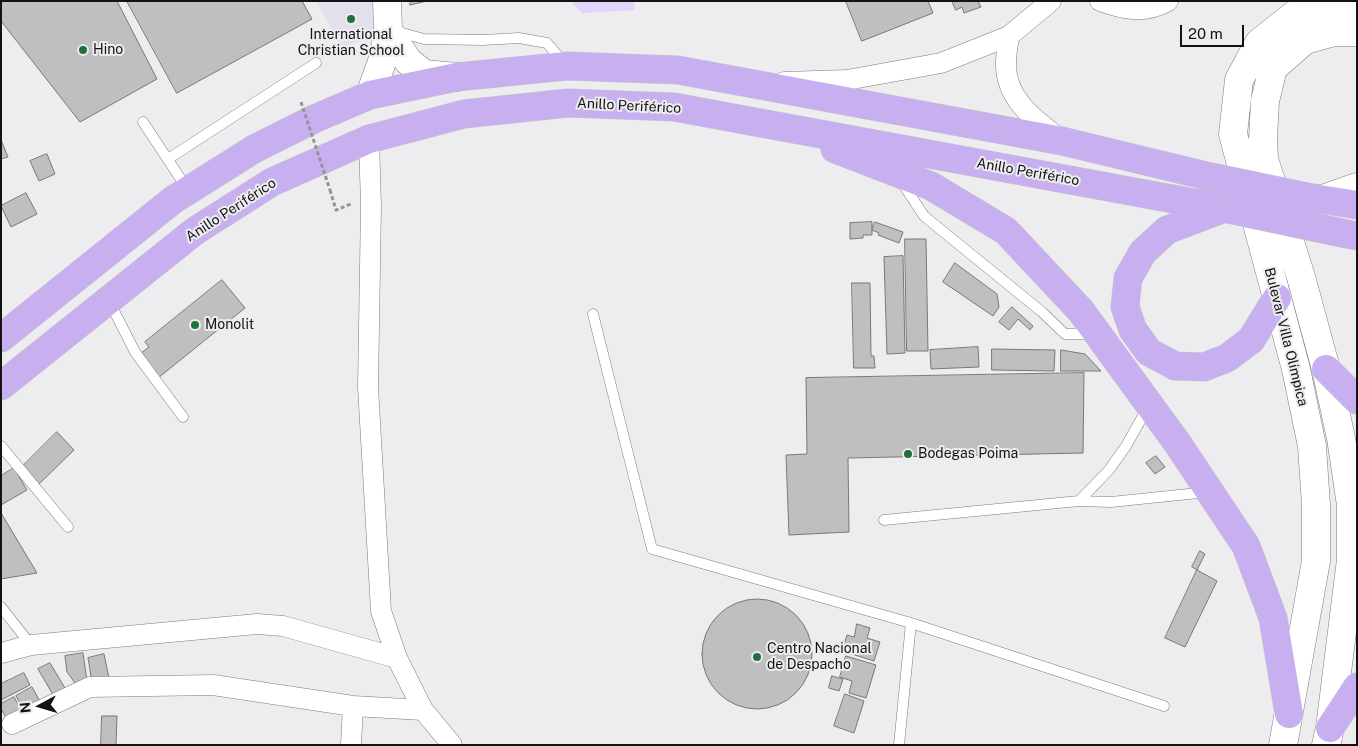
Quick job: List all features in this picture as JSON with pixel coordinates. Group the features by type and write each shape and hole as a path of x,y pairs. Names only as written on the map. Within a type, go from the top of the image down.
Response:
{"highway":[{"path":"1,338 173,200 254,148 314,119 370,95 457,78 567,66 678,70 1062,141 1211,177 1357,205"},
{"name":"Anillo Periférico","path":"1,386 195,231 272,182 369,139 464,114 568,103 674,107 1231,209 1347,234"},
{"path":"771,125 931,186 1006,231 1081,310 1211,492 1246,546 1273,618 1289,714"},
{"path":"1231,209 1166,230 1143,252 1128,278 1125,307 1133,330 1149,352 1175,366 1204,367 1228,358 1250,340 1277,298"},
{"path":"1326,369 1357,400"},
{"path":"1328,736 1357,687"}],"main road":[{"path":"370,95 384,56 388,30 387,1"},
{"name":"Bulevar Villa Olímpica","path":"1283,745 1316,561 1316,505 1312,446 1296,369 1233,134 1239,80 1259,43 1294,15 1357,12"},
{"path":"388,30 408,61 424,74 457,78"},
{"name":"Bulevar Villa Olímpica","path":"1328,736 1351,560 1351,505 1341,438 1326,369 1301,277 1264,160 1265,101 1273,68 1305,40 1334,32 1357,32"},
{"path":"1315,198 1357,187"}],"street":[{"path":"750,83 847,80 941,63 1009,36 1051,1"},
{"path":"1100,1 1122,9 1140,10 1168,1"},
{"path":"1009,36 1006,64 1012,91 1029,115 1062,141"},
{"path":"369,139 371,206 368,386 381,611 397,658 423,710 448,743"},
{"path":"1,653 31,645 257,624 283,626 397,658"},
{"path":"12,724 90,687 213,685 353,706 423,710"},
{"path":"351,745 353,706"}],"lane":[{"path":"388,30 424,39 483,40 519,38 547,43 567,66"},
{"path":"168,159 316,63"},
{"path":"144,122 188,191"},
{"path":"894,172 924,216 1042,312 1064,334 1099,334"},
{"path":"108,300 134,352 183,417"},
{"path":"594,314 652,549 911,623 1164,706"},
{"path":"1079,501 1109,470 1126,446 1149,404"},
{"path":"1,446 68,527"},
{"path":"884,520 1079,501 1111,502 1211,492"},
{"path":"1,608 31,645"},
{"path":"898,745 911,623"}],"path":[{"path":"301,102 336,210 356,202"}],"shaded area":[{"name":"International Christian School","path":"316,1 377,1 376,36 342,48"},
{"path":"570,1 634,1 635,10 582,13"}],"building":[{"name":"Hino","path":"1,1 117,1 157,79 80,122 1,21"},
{"path":"127,1 302,1 312,19 177,93"},
{"path":"411,1 427,1 410,5"},
{"path":"846,1 928,1 933,13 862,41"},
{"path":"952,1 978,1 981,7 964,13 962,7 956,10"},
{"path":"1,140 8,157 1,159"},
{"path":"47,154 55,174 39,181 30,161"},
{"path":"26,193 37,214 11,227 1,206"},
{"path":"872,222 872,235 863,235 863,238 850,239 850,223"},
{"path":"875,222 903,232 899,243 878,235 879,233 872,230"},
{"path":"905,239 926,239 928,351 907,351"},
{"path":"903,256 905,353 887,354 884,257"},
{"path":"955,263 997,294 999,307 993,316 943,282"},
{"name":"Monolit","path":"222,280 245,308 158,378 140,354 149,347 145,342"},
{"path":"852,283 870,283 871,356 874,356 875,368 854,368"},
{"path":"1012,307 1033,326 1030,330 1018,319 1009,330 999,322"},
{"path":"978,347 979,367 931,369 930,350"},
{"path":"992,349 1055,350 1054,371 992,370"},
{"path":"1061,350 1085,354 1101,371 1061,371"},
{"name":"Bodegas Poima","path":"1084,373 1083,453 848,458 849,532 789,535 786,455 807,454 806,378"},
{"path":"57,432 74,450 38,485 21,468"},
{"path":"1156,456 1165,467 1155,474 1146,463"},
{"path":"14,468 27,490 1,505 1,476"},
{"path":"1,513 37,573 1,579"},
{"path":"1200,551 1205,554 1197,570 1192,567"},
{"path":"1197,570 1217,581 1185,647 1165,638"},
{"name":"Centro Nacional de Despacho","path":"757,599 778,603 796,615 808,633 812,654 808,675 796,693 778,705 757,709 736,705 718,693 706,675 702,654 706,633 718,615 736,603"},
{"path":"857,624 870,628 867,638 880,642 874,661 842,651 847,635 854,637"},
{"path":"83,653 87,681 75,683 67,672 65,656"},
{"path":"104,654 109,678 92,682 88,658"},
{"path":"846,656 876,665 866,698 849,693 852,681 840,677"},
{"path":"50,663 68,693 56,700 38,669"},
{"path":"24,673 30,685 1,700 1,684"},
{"path":"832,676 843,679 839,691 829,688"},
{"path":"32,687 42,705 26,714 16,696"},
{"path":"845,694 864,701 854,733 834,726"},
{"path":"14,697 22,712 7,719 1,709 1,704"},
{"path":"102,716 117,716 116,745 101,745"}],"place":[{"name":"International Christian School","path":"351,19"},
{"name":"Hino","path":"83,50"},
{"name":"Monolit","path":"195,325"},
{"name":"Bodegas Poima","path":"908,454"},
{"name":"Centro Nacional de Despacho","path":"757,657"}]}
